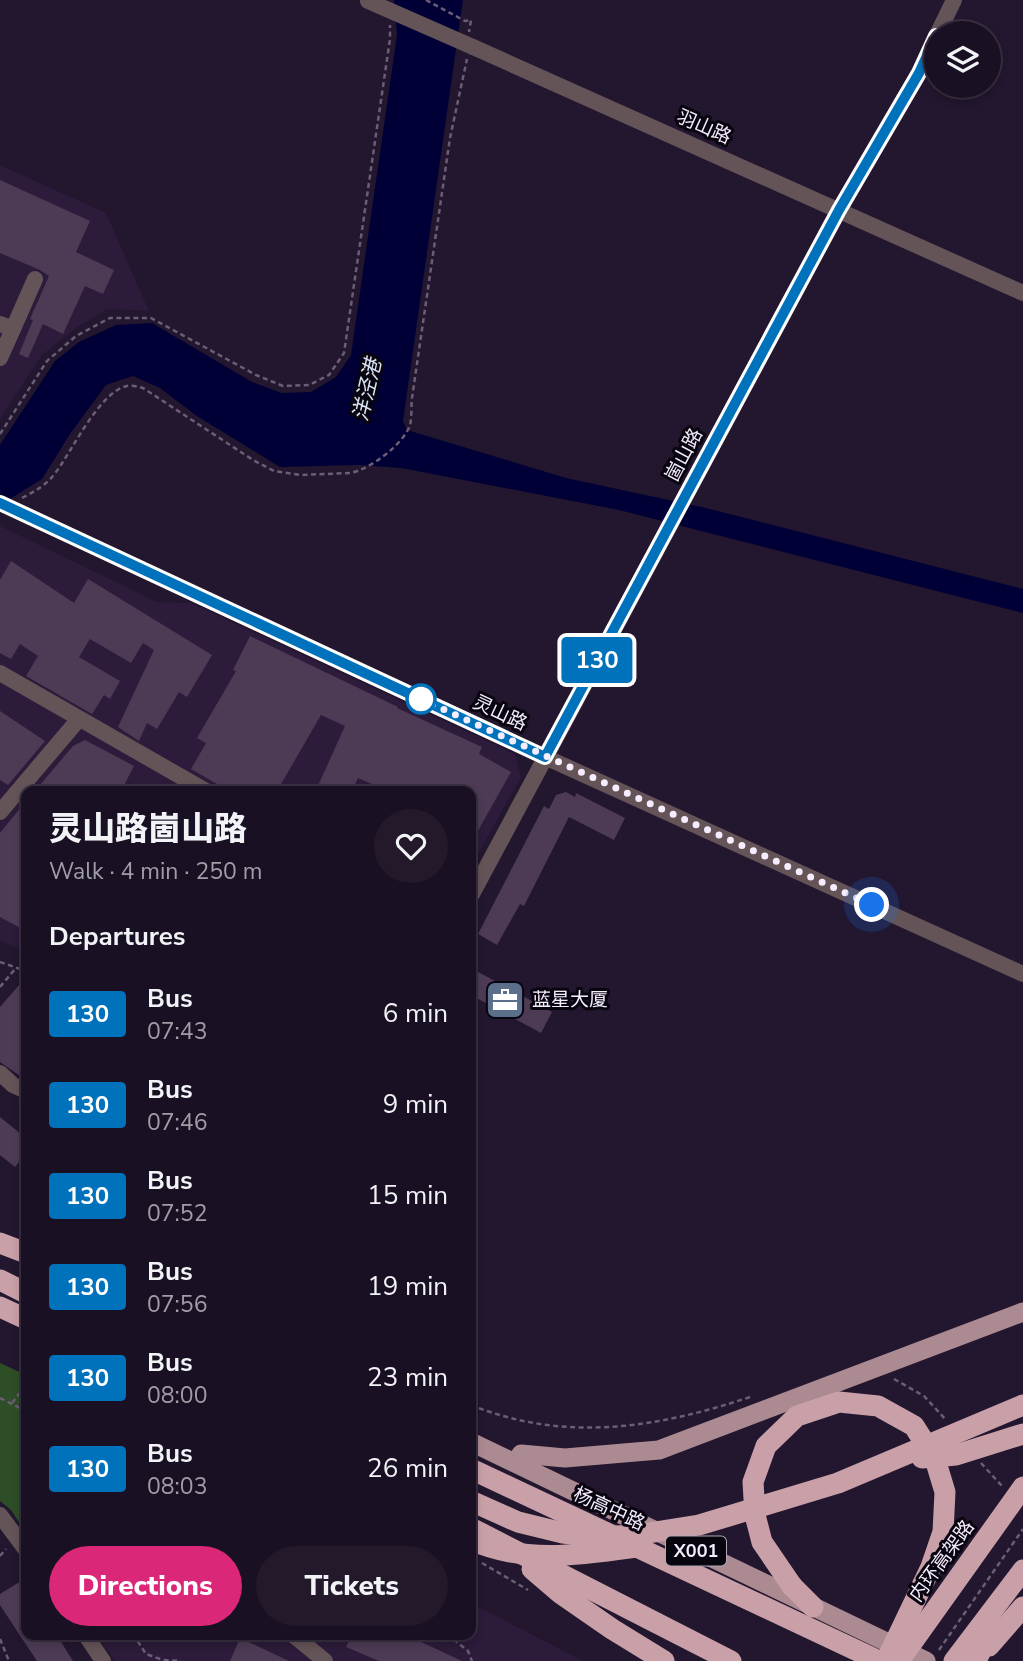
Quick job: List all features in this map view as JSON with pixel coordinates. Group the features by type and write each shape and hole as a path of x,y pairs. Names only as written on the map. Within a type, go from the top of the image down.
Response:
{"highway":[{"path":"0,1243 21,1251"},
{"path":"0,1280 21,1290"},
{"path":"0,1307 21,1317"},
{"path":"813,1607 792,1586 762,1542 755,1515 753,1482 766,1446 796,1416 839,1402 878,1406 914,1426 935,1459 945,1492 943,1532 931,1567 886,1661"},
{"path":"476,1542 492,1550 542,1557 600,1553 656,1544 699,1525 838,1483 1023,1405"},
{"path":"892,1462 956,1455 1023,1434"},
{"name":"杨高中路","path":"476,1471 879,1661"},
{"name":"内环高架路","path":"899,1661 1023,1487"},
{"path":"476,1503 518,1522 563,1533 596,1537 636,1535 699,1525"},
{"path":"476,1530 731,1661"},
{"path":"507,1546 560,1593 664,1661"},
{"path":"935,1658 1017,1578"},
{"path":"976,1661 1017,1578"},
{"path":"976,1661 1023,1607"}],"main road":[{"path":"0,1292 21,1301"},
{"path":"476,1442 521,1454 565,1458 659,1450 1023,1312"},
{"name":"X001","path":"476,1443 813,1607 935,1658"}],"street":[{"name":"羽山路","path":"367,0 469,48 1023,293"},
{"name":"崮山路","path":"944,21 954,0"},
{"name":"崮山路","path":"476,887 839,210 924,62"},
{"path":"0,358 6,327 35,279"},
{"name":"灵山路","path":"0,503 545,757 1023,974"},
{"path":"0,673 197,786"},
{"path":"22,786 79,719"},
{"path":"0,812 21,787"},
{"path":"0,1073 21,1089"},
{"path":"0,1515 21,1533"},
{"path":"89,1640 103,1661"},
{"path":"299,1640 325,1661"}],"path":[{"path":"21,498 42,488 56,472 96,410 127,386 144,388 274,471 300,475 358,472 388,453 410,427 450,138 469,48 471,20 465,21 426,0"},
{"path":"0,434 47,360 76,337 110,318 151,317 256,375 282,386 309,385 329,375 344,353 390,39 390,13"},
{"path":"0,962 21,969"},
{"path":"0,987 17,967"},
{"path":"12,1404 21,1392"},
{"path":"476,1407 500,1417 535,1424 609,1427 661,1422 757,1394"},
{"path":"0,1398 21,1408"},
{"path":"935,1658 1023,1529"},
{"path":"0,1639 9,1661"},
{"path":"137,1640 146,1654 163,1660 181,1661"},
{"path":"454,1640 468,1651 472,1661"}],"shaded area":[{"path":"0,165 106,213 149,311 107,309 74,329 42,355 0,419"},
{"path":"0,526 157,602 191,603 515,754 521,777 476,858 476,786 21,786 21,949 0,941"},
{"path":"476,1606 583,1661 115,1661 100,1640 476,1640"}],"green space":[{"path":"0,1363 21,1373 21,1521 0,1501"}],"water":[{"name":"洋泾港","path":"394,0 463,0 403,421 407,430 566,478 706,508 1023,589 1023,613 619,510 401,468 358,465 280,467 197,416 160,388 133,376 106,385 70,434 42,479 0,505 0,445 55,361 79,342 116,325 152,323 252,382 282,393 311,392 336,377 351,355 397,35"}],"building":[{"path":"0,180 90,221 76,252 114,270 103,294 85,286 63,334 43,324 28,358 19,354 33,320 30,319 49,276 0,253"},
{"path":"11,561 74,603 88,579 212,655 187,697 179,692 157,729 147,723 139,741 118,727 154,650 143,643 131,663 90,639 79,657 120,681 110,699 104,695 92,714 26,676 38,656 20,644 11,659 0,653 0,580"},
{"path":"250,636 482,747 479,754 511,772 476,834 476,786 376,786 358,778 354,786 318,786 345,726 321,715 280,786 220,786 191,769 206,743 197,738 236,671 233,670"},
{"path":"0,711 45,741 8,785 0,780"},
{"path":"85,740 134,766 124,786 39,786 73,746"},
{"path":"566,792 575,797 576,793 625,818 614,840 569,817 524,906 520,904 497,945 478,934 544,806 549,809 556,795"},
{"path":"21,807 21,928 0,917 0,833"},
{"name":"蓝星大厦","path":"476,971 552,1012 541,1033 476,998"},
{"path":"21,985 21,1077 0,1062 0,1007"},
{"path":"0,1117 21,1134 21,1159 15,1167 0,1155"},
{"path":"21,1581 21,1637 0,1605 0,1594"},
{"path":"23,1640 60,1640 73,1661 37,1661"},
{"path":"239,1640 244,1640 289,1661 230,1661"},
{"path":"349,1640 417,1640 462,1661 379,1661 346,1647"}],"bus line":[{"name":"130","path":"0,503 545,757 839,210 924,62"}],"place":[{"name":"蓝星大厦","path":"505,1000"}],"route":[{"path":"421,699 872,905"}]}
